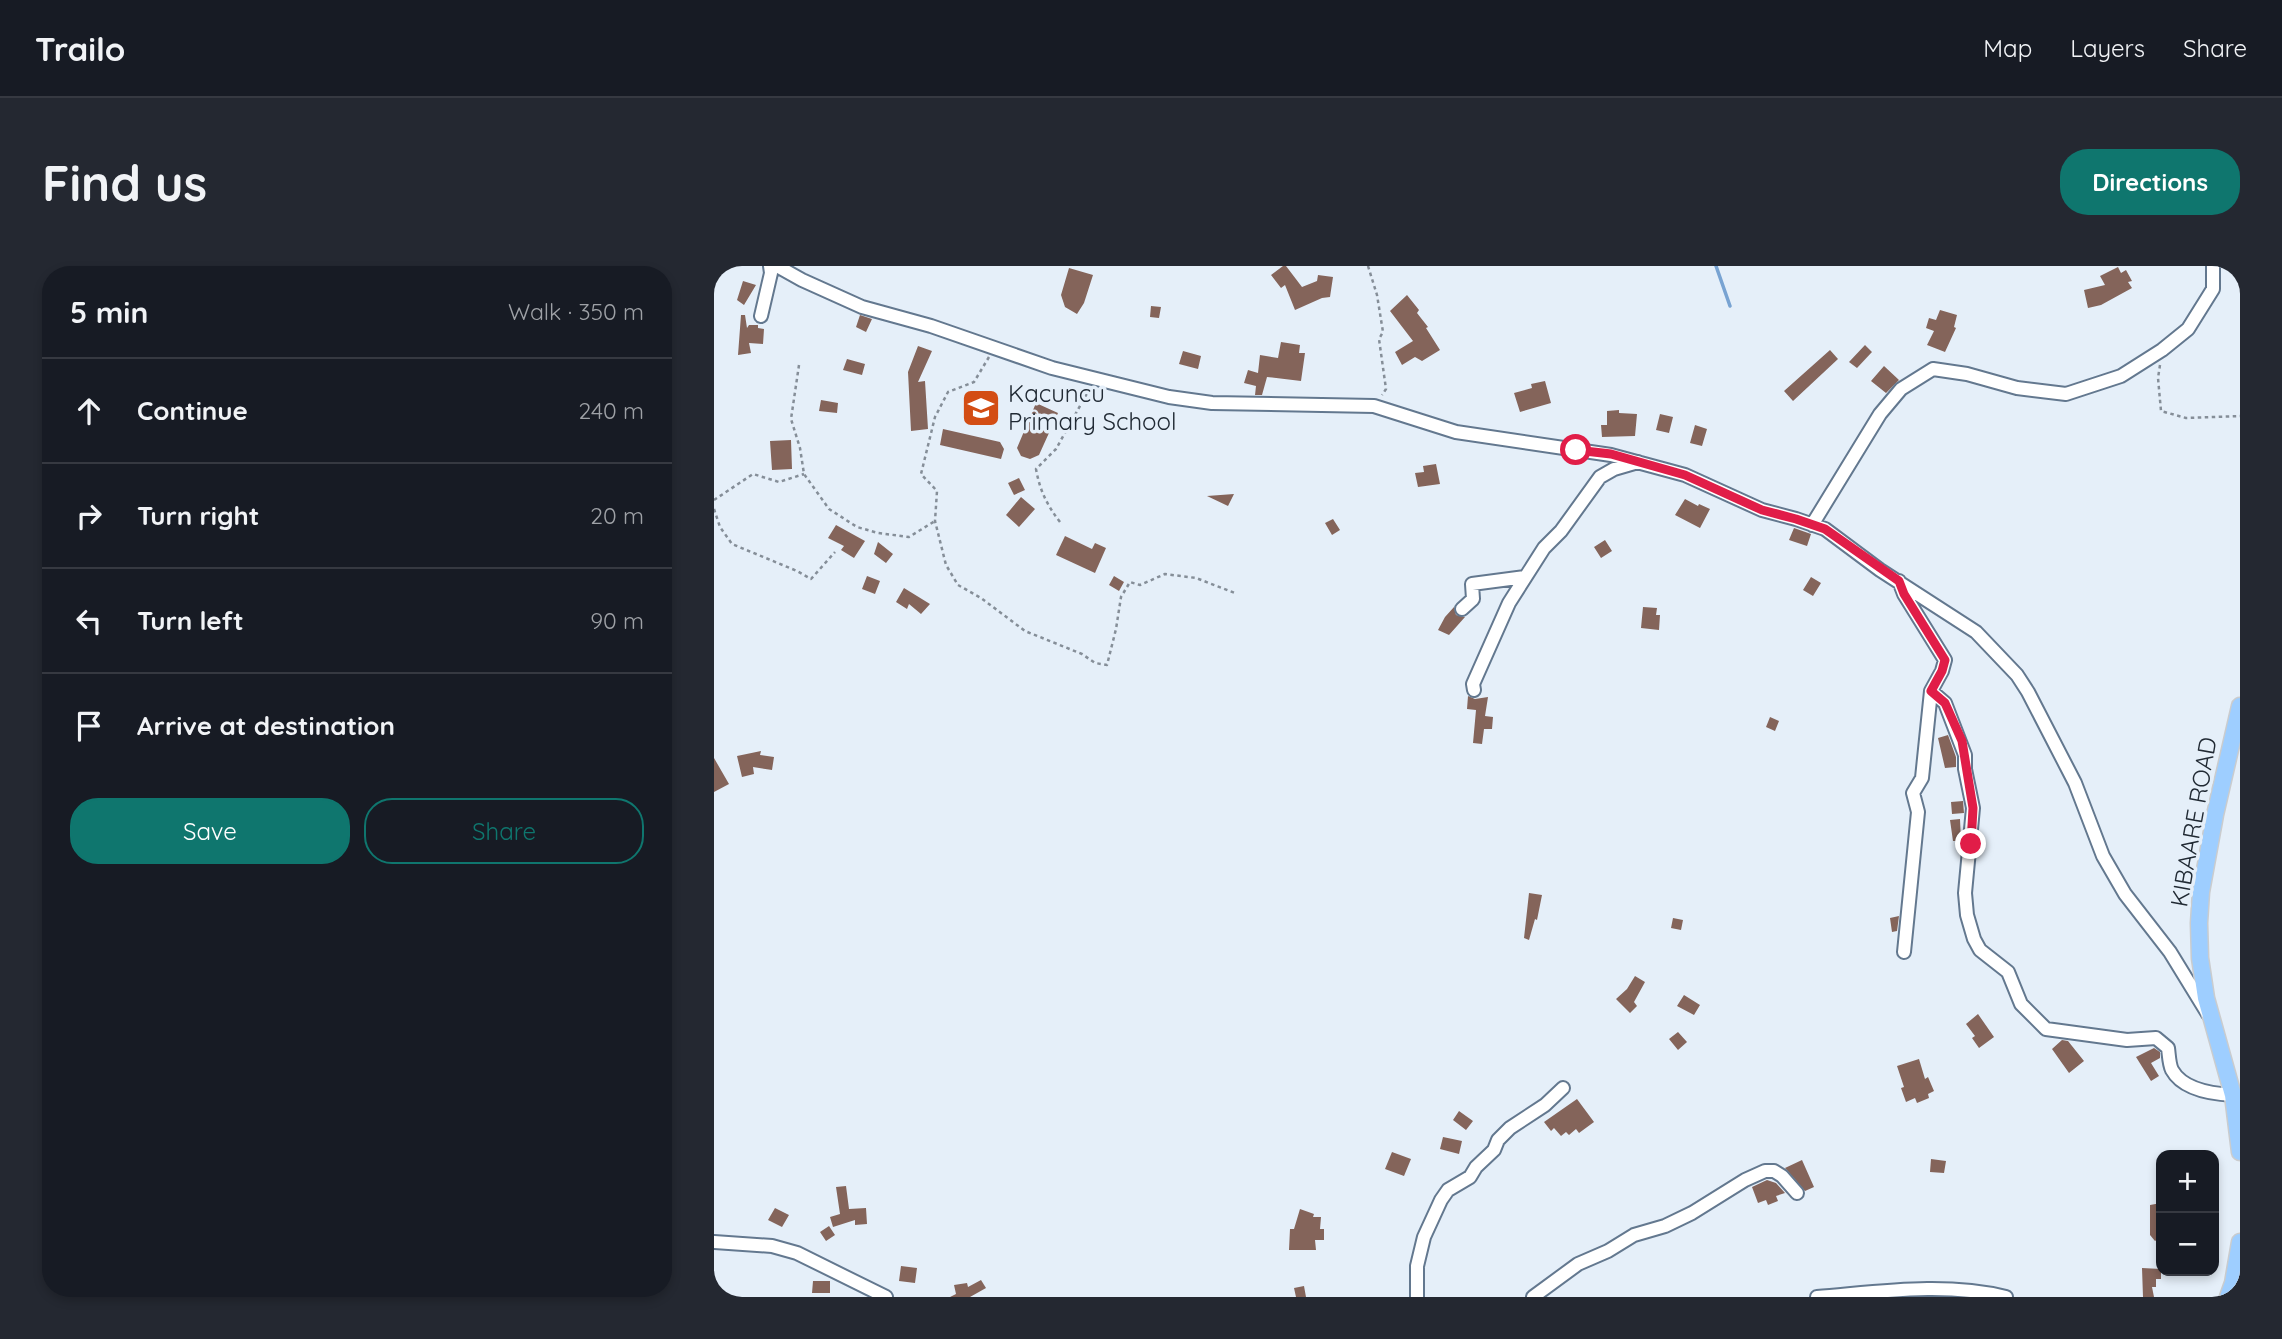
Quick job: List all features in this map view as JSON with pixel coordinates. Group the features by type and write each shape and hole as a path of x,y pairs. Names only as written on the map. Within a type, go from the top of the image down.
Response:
{"main road":[{"name":"KIBAARE ROAD","path":"2240,706 2215,815 2201,892 2199,923 2200,958 2206,998 2233,1095 2240,1152"},
{"path":"2228,1297 2240,1242"}],"street":[{"path":"761,316 771,273 770,266"},
{"path":"777,266 862,307 931,326 1052,368 1094,379 1169,397 1212,403 1374,406 1456,432 1611,454 1685,475 1762,510 1825,529 1976,632 2017,675 2076,783 2103,856 2125,894 2170,952 2214,1023"},
{"path":"1812,524 1880,414 1901,389 1933,369 1967,374 2017,388 2066,394 2121,376 2162,350 2188,329 2213,289 2213,266"},
{"path":"1474,690 1473,684 1509,603 1525,577 1600,477 1614,469 1639,462"},
{"path":"1462,609 1473,599 1472,584 1525,577"},
{"path":"1899,581 1904,594 1945,660 1931,691 1922,778 1913,793 1918,812 1904,952"},
{"path":"1931,691 1945,703 1965,755 1973,808 1965,893 1967,915 1980,950 2008,972 2021,1004 2046,1029 2127,1040 2155,1038 2168,1048 2171,1068 2180,1082 2213,1094 2233,1095"},
{"path":"1417,1297 1417,1266 1441,1200 1448,1190 1470,1177 1510,1128 1545,1105 1563,1088"},
{"path":"1533,1297 1578,1265 1634,1235 1665,1226 1692,1213 1745,1180 1765,1171 1774,1171 1783,1176 1797,1193"},
{"path":"714,1242 772,1246 797,1253 886,1297"},
{"path":"1817,1297 1929,1288 1965,1290 2006,1297"}],"path":[{"path":"1368,266 1377,295 1383,331 1379,340 1386,389 1374,406"},
{"path":"995,349 974,382 948,392 935,417 921,474 937,491 935,521 946,565 958,585 981,598 1025,631 1082,654 1095,663 1107,665 1121,597 1130,582 1140,585 1165,574 1196,578 1235,593"},
{"path":"2162,350 2158,378 2161,411 2186,418 2240,416"},
{"path":"799,365 791,419 804,474 829,509 857,527 909,537 935,521"},
{"path":"1060,522 1040,490 1036,469 1056,449 1094,379"},
{"path":"714,499 753,474 779,482 804,474"},
{"path":"714,509 720,527 732,544 797,570 811,579 835,552"}],"building":[{"path":"1286,266 1302,287 1317,281 1318,275 1333,277 1330,297 1295,310 1285,285 1281,288 1271,275"},
{"path":"2118,267 2121,273 2126,270 2132,281 2128,282 2132,288 2101,305 2088,308 2084,290 2105,285 2100,276"},
{"path":"1069,268 1093,275 1084,303 1077,314 1065,307 1061,295"},
{"path":"743,281 756,285 744,305 737,300"},
{"path":"1407,295 1419,310 1417,313 1440,350 1422,361 1415,357 1402,365 1395,352 1413,341 1390,311"},
{"path":"1151,306 1161,307 1159,318 1150,317"},
{"path":"1940,310 1957,315 1956,328 1945,352 1927,345 1934,331 1926,328 1929,318 1936,320"},
{"path":"741,315 745,315 747,328 749,325 758,325 758,328 764,329 763,344 749,343 751,353 738,355"},
{"path":"860,315 872,319 866,332 856,327"},
{"path":"1281,342 1300,345 1299,353 1305,353 1301,381 1267,377 1262,395 1255,395 1256,386 1244,383 1248,370 1258,373 1260,355 1278,358"},
{"path":"1865,345 1872,352 1857,368 1849,362"},
{"path":"918,346 932,351 918,382 925,381 928,429 911,431 908,372"},
{"path":"1830,350 1838,359 1793,401 1784,391"},
{"path":"1183,351 1201,356 1198,369 1179,364"},
{"path":"847,359 865,364 862,375 843,370"},
{"path":"1884,366 1899,380 1886,393 1871,381"},
{"path":"1545,381 1551,403 1520,412 1514,393 1532,388 1531,384"},
{"path":"821,400 838,403 837,413 819,411"},
{"path":"1036,403 1058,413 1039,455 1030,459 1021,456 1017,448"},
{"path":"1619,410 1619,413 1637,414 1635,436 1602,437 1601,425 1607,425 1607,411"},
{"path":"1660,414 1673,417 1669,433 1656,430"},
{"path":"1695,425 1707,429 1702,446 1690,443"},
{"path":"943,429 1000,442 1004,449 1001,459 940,445"},
{"path":"791,440 792,469 772,470 770,441"},
{"path":"1436,464 1440,484 1418,487 1415,473 1424,472 1423,466"},
{"path":"1019,478 1025,490 1014,495 1008,483"},
{"path":"1234,494 1228,506 1207,496"},
{"path":"1021,497 1035,509 1019,527 1006,515"},
{"path":"1685,499 1710,509 1700,528 1675,515"},
{"path":"1333,519 1340,530 1332,535 1325,523"},
{"path":"836,525 865,541 854,558 841,550 844,546 828,538"},
{"path":"1794,528 1811,534 1807,546 1789,540"},
{"path":"1065,536 1092,549 1095,543 1106,548 1095,573 1056,555"},
{"path":"1605,540 1612,551 1601,558 1594,547"},
{"path":"878,542 893,554 886,563 874,554"},
{"path":"867,576 880,581 875,594 862,589"},
{"path":"1114,576 1124,582 1119,591 1109,585"},
{"path":"1811,577 1821,583 1813,596 1803,590"},
{"path":"904,588 930,604 921,614 909,604 907,609 896,602"},
{"path":"1454,607 1456,615 1465,617 1449,635 1438,630"},
{"path":"1643,607 1657,608 1656,615 1660,615 1659,630 1641,628"},
{"path":"1468,696 1475,699 1488,697 1485,716 1493,717 1492,729 1484,729 1482,744 1473,743 1476,710 1467,709"},
{"path":"1770,717 1779,721 1775,731 1766,727"},
{"path":"1948,735 1956,757 1956,767 1945,768 1938,738"},
{"path":"761,751 760,755 774,757 772,770 753,767 754,774 742,777 737,756"},
{"path":"714,758 729,784 714,792"},
{"path":"1963,801 1964,813 1952,814 1951,802"},
{"path":"1960,819 1961,841 1953,841 1950,820"},
{"path":"1529,893 1542,895 1537,920 1535,919 1529,940 1524,938"},
{"path":"1899,916 1897,931 1892,932 1890,918"},
{"path":"1673,918 1683,920 1681,930 1671,928"},
{"path":"1635,976 1645,982 1634,1002 1637,1006 1630,1013 1616,999 1627,989"},
{"path":"1684,995 1700,1005 1694,1015 1677,1006"},
{"path":"1978,1014 1994,1037 1979,1048 1972,1038 1975,1036 1966,1024"},
{"path":"1678,1032 1687,1042 1678,1050 1669,1039"},
{"path":"2062,1040 2068,1041 2084,1061 2069,1073 2052,1049"},
{"path":"2154,1048 2160,1052 2160,1058 2151,1063 2159,1076 2151,1081 2136,1057"},
{"path":"1919,1059 1925,1079 1928,1077 1934,1091 1928,1094 1929,1098 1917,1103 1915,1098 1906,1102 1897,1066"},
{"path":"1577,1099 1594,1122 1579,1133 1576,1129 1569,1135 1566,1132 1561,1136 1554,1128 1551,1131 1544,1122"},
{"path":"1459,1111 1473,1121 1466,1130 1453,1120"},
{"path":"1443,1137 1462,1141 1459,1154 1440,1149"},
{"path":"1392,1152 1411,1159 1404,1176 1385,1169"},
{"path":"1931,1159 1946,1161 1944,1173 1930,1172"},
{"path":"1802,1160 1814,1187 1805,1191 1785,1168"},
{"path":"1767,1180 1776,1183 1785,1193 1776,1196 1778,1201 1768,1205 1766,1200 1758,1203 1752,1187"},
{"path":"846,1186 849,1209 866,1208 867,1224 855,1225 855,1220 833,1227 830,1217 840,1214 836,1187"},
{"path":"2156,1204 2155,1241 2150,1235 2150,1205"},
{"path":"775,1208 789,1215 782,1227 768,1220"},
{"path":"1300,1209 1314,1214 1313,1217 1321,1217 1320,1229 1324,1229 1324,1240 1315,1240 1316,1250 1289,1250 1290,1229 1294,1229"},
{"path":"829,1226 835,1235 826,1241 820,1232"},
{"path":"901,1266 917,1268 915,1283 899,1281"},
{"path":"2142,1268 2156,1269 2156,1276 2161,1276 2161,1279 2156,1279 2156,1287 2152,1287 2154,1297 2143,1297"},
{"path":"981,1280 986,1288 970,1297 950,1297 956,1294 954,1285 967,1283 968,1287"},
{"path":"813,1281 830,1281 830,1293 812,1293"},
{"path":"1304,1286 1306,1297 1296,1297 1294,1288"}],"waterway":[{"path":"1716,266 1730,306"}],"place":[{"name":"Kacuncu Primary School","path":"981,408"}],"route":[{"path":"1576,450 1611,454 1685,475 1749,505 1825,529 1899,581 1904,594 1945,660 1931,691 1945,703 1962,741 1973,808 1971,844"}]}
